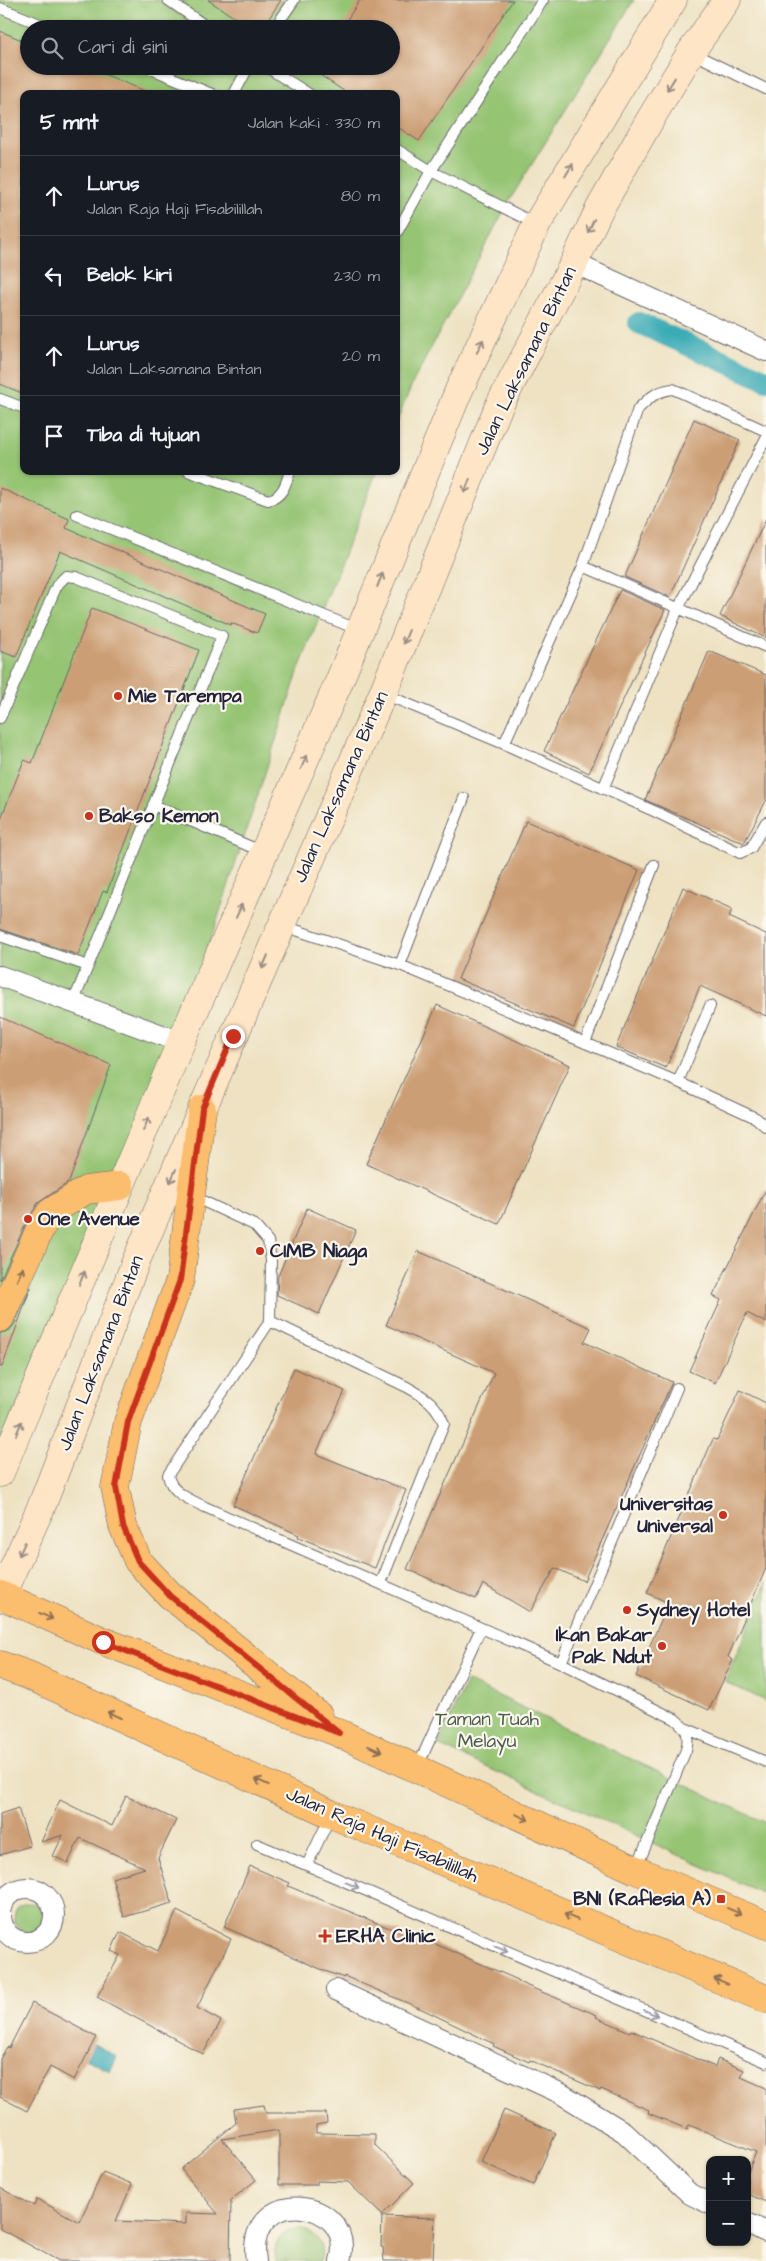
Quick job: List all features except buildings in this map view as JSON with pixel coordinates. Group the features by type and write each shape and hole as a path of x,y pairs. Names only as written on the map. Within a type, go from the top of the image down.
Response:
{"main road":[{"path":"0,1473 181,1042 265,853 360,631 459,390 537,224 673,0"},
{"name":"Jalan Laksamana Bintan","path":"0,1596 42,1504 136,1261 383,693 498,408 574,262 598,210 691,52 727,0"},
{"path":"459,390 498,408"},
{"path":"202,1109 180,1280 128,1422 116,1487 123,1526 138,1561 170,1596 339,1733"},
{"path":"0,1318 41,1227 51,1212 86,1190 120,1186"},
{"path":"0,1596 103,1642 339,1733 636,1870 766,1925"},
{"name":"Jalan Raja Haji Fisabilillah","path":"0,1665 28,1675 331,1814 766,1999"}],"street":[{"path":"574,262 766,351"},
{"path":"0,976 181,1042"},
{"path":"336,1990 560,2093 624,2132 690,2194 706,2202"},
{"path":"256,2261 254,2248 257,2235 263,2223 273,2214 286,2207 300,2206 314,2209 327,2217 337,2229 341,2243 340,2261"},
{"path":"751,2225 766,2232"}],"lane":[{"path":"168,0 197,20"},
{"path":"280,20 294,0"},
{"path":"400,227 431,171 543,0"},
{"path":"0,8 30,20"},
{"path":"691,52 766,89"},
{"path":"166,75 202,90"},
{"path":"236,90 244,75"},
{"path":"279,75 303,90"},
{"path":"400,152 431,171 537,224"},
{"path":"504,744 583,566 638,409 653,394 661,390 672,389 766,430"},
{"path":"0,399 20,406"},
{"path":"602,789 678,610 766,438"},
{"path":"199,475 268,500 277,498 282,492 288,475"},
{"path":"77,515 360,631"},
{"path":"583,566 678,610 766,647"},
{"path":"0,718 3,699 57,585 66,576 76,577 222,636 73,1003"},
{"path":"383,693 504,744 656,812 740,853 751,848 766,822"},
{"path":"400,965 464,798"},
{"path":"153,805 265,853"},
{"path":"585,1043 654,865"},
{"path":"281,925 400,965 678,1082 756,1118 766,1127"},
{"path":"0,936 88,966"},
{"path":"678,1082 710,1006"},
{"path":"191,1195 254,1225 268,1241 271,1260 270,1322 168,1475 170,1484 176,1492 205,1507 561,1663 675,1719 685,1728 766,1762"},
{"path":"270,1322 407,1387 427,1398 439,1412 444,1424 381,1583"},
{"path":"561,1663 678,1388"},
{"path":"417,1768 481,1628"},
{"path":"636,1870 686,1750 688,1742 685,1728"},
{"path":"307,1865 331,1814"},
{"path":"257,1844 766,2062"}],"green space":[{"path":"0,0 634,0 509,201 413,382 400,413 400,90 20,90 20,475 375,475 299,669 178,1040 0,1458"},
{"path":"766,1583 766,1701 725,1682"},
{"name":"Taman Tuah Melayu","path":"467,1681 766,1823 766,1895 438,1745"},
{"path":"29,1903 40,1907 44,1918 40,1929 29,1933 18,1929 14,1918 18,1907"},
{"path":"299,2228 310,2232 318,2240 322,2249 320,2261 276,2261 275,2249 279,2239 287,2232"}],"water":[{"path":"94,2044 117,2057 110,2071 86,2059"}],"waterway":[{"path":"639,323 766,380"}],"place":[{"name":"Mie Tarempa","path":"118,696"},
{"name":"Bakso Kemon","path":"89,816"},
{"name":"One Avenue","path":"28,1219"},
{"name":"CIMB Niaga","path":"260,1251"},
{"name":"Universitas Universal","path":"723,1515"},
{"name":"Sydney Hotel","path":"627,1610"},
{"name":"Ikan Bakar Pak Ndut","path":"662,1646"},
{"name":"BNI (Raflesia A)","path":"721,1899"},
{"name":"ERHA Clinic","path":"325,1936"}],"route":[{"path":"103,1642 339,1733 170,1596 138,1561 123,1526 116,1487 128,1422 180,1280 202,1109 233,1036"}]}
